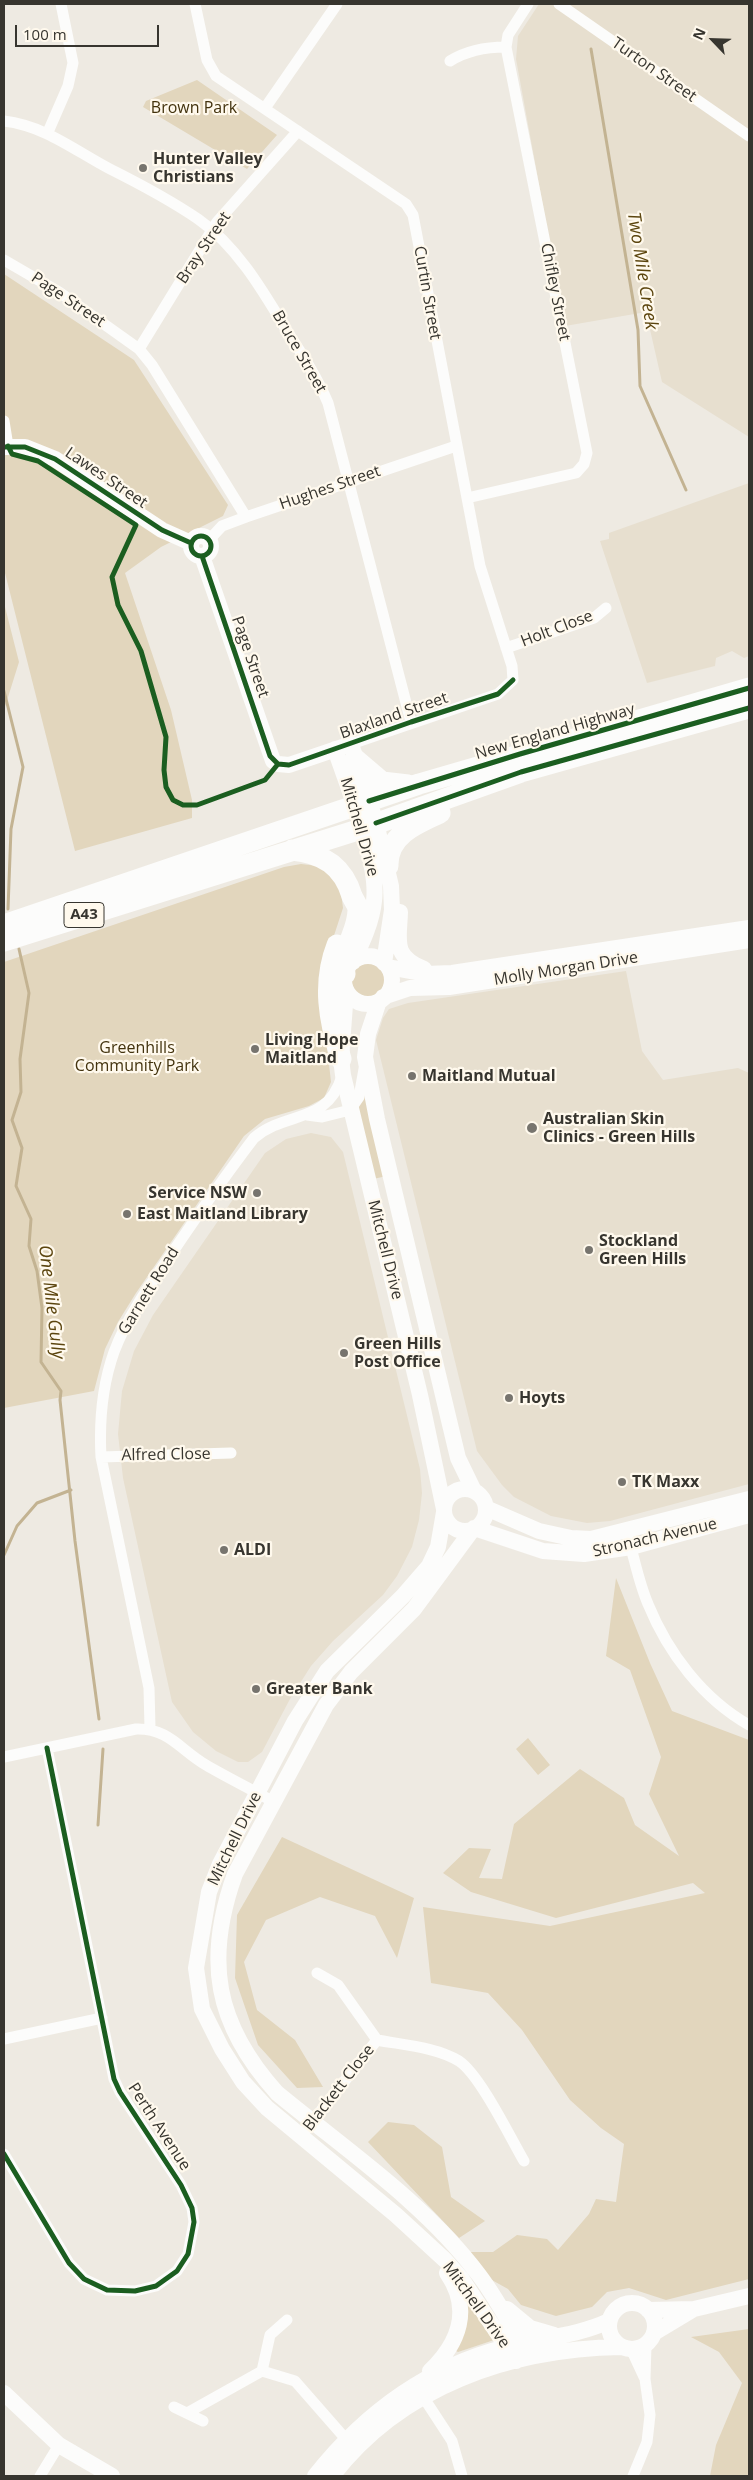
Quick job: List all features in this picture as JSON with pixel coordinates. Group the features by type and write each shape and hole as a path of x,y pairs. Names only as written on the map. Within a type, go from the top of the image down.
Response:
{"highway":[{"name":"New England Highway","path":"4,925 419,784 749,688"},
{"name":"New England Highway","path":"4,941 287,850 369,826 521,772 749,708"},
{"path":"347,750 382,782 401,786 419,784"},
{"path":"390,876 389,849 397,838 424,820 441,813 489,784"},
{"path":"287,850 313,853 333,864 347,880 358,908 343,960 348,976"},
{"path":"342,1067 330,1019 328,983 330,966 348,918 353,898"}],"main road":[{"name":"Lawes Street","path":"6,446 32,449 55,458 162,530 191,543"},
{"path":"197,536 203,536 209,540 210,550 202,556 193,552 191,543 197,536"},
{"name":"Page Street","path":"202,556 270,756 278,764"},
{"name":"Blaxland Street","path":"278,764 289,765 347,750"},
{"name":"Mitchell Drive","path":"347,750 361,804 390,876 392,910 386,965"},
{"name":"Mitchell Drive","path":"369,826 374,874 374,901 368,926 348,976 342,1067 350,1110 420,1395 444,1510 438,1547 429,1566 404,1596 327,1671 295,1721 220,1864 209,1892 196,1968 202,2009 227,2058 243,2082 267,2108 423,2240 461,2278 513,2345"},
{"path":"390,876 400,906 399,949 404,959 440,975"},
{"name":"Molly Morgan Drive","path":"386,965 414,973 440,975 749,928"},
{"name":"Molly Morgan Drive","path":"382,999 410,988 468,984 749,940"},
{"path":"366,956 386,965 391,980 390,987 382,999 367,1004 358,1002 348,976 366,956"},
{"name":"Mitchell Drive","path":"382,999 368,1034 365,1057 377,1119 456,1449 462,1467 474,1491"},
{"path":"466,1489 474,1491 480,1496 486,1508 484,1519 474,1528 466,1530 454,1528 448,1522 444,1510 448,1497 454,1492 466,1489"},
{"name":"Stronach Avenue","path":"474,1528 503,1536 533,1549 562,1554 584,1554 749,1499"},
{"name":"Stronach Avenue","path":"486,1508 539,1531 571,1538 591,1539 629,1539 749,1515"},
{"name":"Mitchell Drive","path":"474,1528 414,1609 340,1686 313,1727 235,1874 225,1902 218,1949 220,1988 239,2044 253,2065 277,2093 421,2212 462,2254 492,2293 513,2345 516,2361"},
{"path":"419,2390 453,2343 459,2329 460,2314 455,2286 423,2240"},
{"path":"492,2293 513,2315 530,2328 560,2335"},
{"path":"648,2310 694,2309 749,2296"},
{"path":"625,2304 638,2304 648,2310 654,2321 638,2344 610,2336 609,2321 615,2310 625,2304"},
{"path":"419,2390 516,2361 577,2349 638,2344 694,2309"},
{"path":"332,2476 350,2444 366,2422 419,2390 459,2362 513,2345 586,2330 609,2321"},
{"path":"4,2393 59,2445 112,2476"},
{"path":"315,2476 350,2444"}],"street":[{"path":"48,132 68,86 73,63 61,4"},
{"name":"Curtin Street","path":"195,4 207,60 216,76 406,204 413,215 480,566 512,666 513,680"},
{"path":"265,108 337,4"},
{"path":"450,60 458,55 492,47 506,47 508,36 528,4"},
{"name":"Turton Street","path":"559,4 749,136"},
{"name":"Chifley Street","path":"467,498 576,474 584,464 586,453 506,47"},
{"name":"Bruce Street","path":"4,121 21,123 48,132 110,169 130,178 199,220 236,256 257,282 318,381 328,403 411,722"},
{"name":"Bray Street","path":"139,349 211,230 298,131"},
{"name":"Page Street","path":"4,260 59,292 139,349 152,365 246,517"},
{"path":"4,422 6,446"},
{"name":"Hughes Street","path":"209,540 222,526 456,446"},
{"name":"Holt Close","path":"506,648 594,618 606,608"},
{"name":"Blaxland Street","path":"347,750 411,722 498,694 513,680"},
{"path":"350,1110 359,1097 365,1057"},
{"name":"Garnett Road","path":"150,1728 149,1688 101,1457 99,1424 103,1390 114,1353 125,1326 189,1228 254,1138 266,1128 307,1115 329,1102 334,1096 342,1067"},
{"name":"Garnett Road","path":"307,1115 322,1117 350,1110"},
{"name":"Alfred Close","path":"101,1457 231,1454"},
{"path":"629,1539 648,1604 669,1646 689,1674 714,1700 749,1724"},
{"path":"4,1757 136,1729 150,1728 174,1739 197,1759 274,1802"},
{"name":"Perth Avenue","path":"4,2154 69,2263 84,2279 107,2290 135,2291 156,2286 177,2271 188,2254 194,2222 192,2208 181,2185 114,2080 47,1748"},
{"name":"Blackett Close","path":"317,1973 338,1985 377,2040 443,2053 464,2065 475,2078 524,2160"},
{"path":"4,2039 102,2018"},
{"name":"Blackett Close","path":"301,2136 377,2040"},
{"path":"262,2371 270,2335 287,2320"},
{"path":"633,2476 647,2442 650,2415 638,2344"},
{"path":"187,2413 262,2371 295,2381 350,2444"},
{"path":"419,2390 452,2441 462,2476"},
{"path":"174,2406 203,2420"},
{"path":"40,2476 59,2445"}],"shaded area":[{"path":"539,4 749,4 749,437 662,382 646,312 565,326 516,59 518,36"},
{"path":"749,483 749,656 744,658 732,651 716,658 715,666 647,683 600,541 609,539 609,533"},
{"name":"Stockland Green Hills","path":"626,971 642,1051 663,1080 738,1068 749,1073 749,1484 610,1521 587,1523 551,1516 514,1497 502,1485 477,1451 376,1040 383,1018 389,1009 408,1003"},
{"path":"311,1133 331,1137 343,1152 420,1469 422,1493 419,1520 412,1547 397,1576 383,1595 333,1641 311,1666 290,1699 262,1752 248,1762 238,1762 216,1751 193,1732 172,1702 123,1478 118,1434 122,1391 134,1351 153,1315 265,1153 286,1139"}],"green space":[{"name":"Brown Park","path":"197,80 277,135 247,169 143,107 146,101"},
{"path":"4,274 134,360 228,505 223,516 161,547 125,573 171,710 192,800 192,818 75,851 4,569"},
{"path":"4,603 19,662 4,710"},
{"name":"Greenhills Community Park","path":"301,864 318,866 334,878 341,893 343,908 325,963 322,1002 331,1082 324,1098 309,1106 265,1119 244,1136 118,1322 105,1349 94,1391 4,1408 4,962 284,867"},
{"path":"368,963 375,964 380,968 384,973 384,987 380,992 375,996 368,997 361,996 356,992 352,987 351,980 352,973 356,968 361,964"},
{"path":"365,1093 387,1176 373,1179 356,1110"},
{"path":"616,1578 650,1663 672,1711 749,1740 749,2279 666,2300 629,2288 607,2292 592,2307 556,2316 521,2305 508,2289 490,2279 467,2252 493,2252 517,2235 547,2239 558,2250 589,2214 596,2199 616,2202 624,2144 601,2128 570,2100 522,2030 488,1993 431,1983 423,1907 550,1926 705,1893 693,1883 556,1918 471,1892 443,1873 469,1848 491,1849 479,1878 502,1879 514,1824 580,1769 624,1798 635,1825 679,1856 649,1794 661,1757 630,1670 606,1656"},
{"path":"528,1738 550,1765 538,1775 516,1749"},
{"path":"282,1837 414,1898 397,1958 375,1916 320,1897 266,1920 244,1962 257,2010 295,2040 323,2087 297,2088 258,2045 235,1978 237,1915"},
{"path":"388,2122 414,2125 442,2147 451,2197 485,2221 459,2238 368,2142"},
{"path":"473,2301 494,2340 458,2352 454,2350 464,2308"},
{"path":"749,2329 749,2476 710,2476 716,2445 742,2383 719,2352 691,2337"}],"waterway":[{"name":"Two Mile Creek","path":"591,49 638,330 640,386 686,490"},
{"name":"One Mile Gully","path":"4,691 23,767 11,829 8,909"},
{"name":"One Mile Gully","path":"19,949 29,993 20,1059 21,1092 12,1120 22,1148 16,1186 31,1219 29,1246 37,1271 42,1308 41,1362 61,1391 60,1400 75,1541 99,1719"},
{"path":"4,1555 17,1526 37,1503 71,1490"},
{"name":"One Mile Gully","path":"98,1825 103,1749"}],"cycle path":[{"path":"8,446 12,454 38,461 136,525 112,577 118,605 141,651 166,737 164,770 166,787 173,800 183,805 197,805 265,780 278,764"},
{"path":"4,447 25,447 55,459 162,530 191,543"},
{"path":"201,536 208,539 211,546 208,553 201,556 194,553 191,546 194,539 201,536"},
{"path":"202,556 270,756 278,764"},
{"path":"278,764 289,765 498,694 513,680"},
{"path":"369,801 520,754 749,688"},
{"path":"376,823 521,772 749,708"},
{"path":"4,2154 69,2263 84,2279 107,2290 135,2291 156,2286 177,2271 188,2254 194,2222 192,2208 181,2185 120,2092 114,2079 47,1748"}],"place":[{"name":"Hunter Valley Christians","path":"143,168"},
{"name":"Living Hope Maitland","path":"255,1049"},
{"name":"Maitland Mutual","path":"412,1076"},
{"name":"Australian Skin Clinics - Green Hills","path":"532,1128"},
{"name":"Service NSW","path":"257,1193"},
{"name":"East Maitland Library","path":"127,1214"},
{"name":"Stockland Green Hills","path":"589,1250"},
{"name":"Green Hills Post Office","path":"344,1353"},
{"name":"Hoyts","path":"509,1398"},
{"name":"TK Maxx","path":"622,1482"},
{"name":"ALDI","path":"224,1550"},
{"name":"Greater Bank","path":"256,1689"}]}
